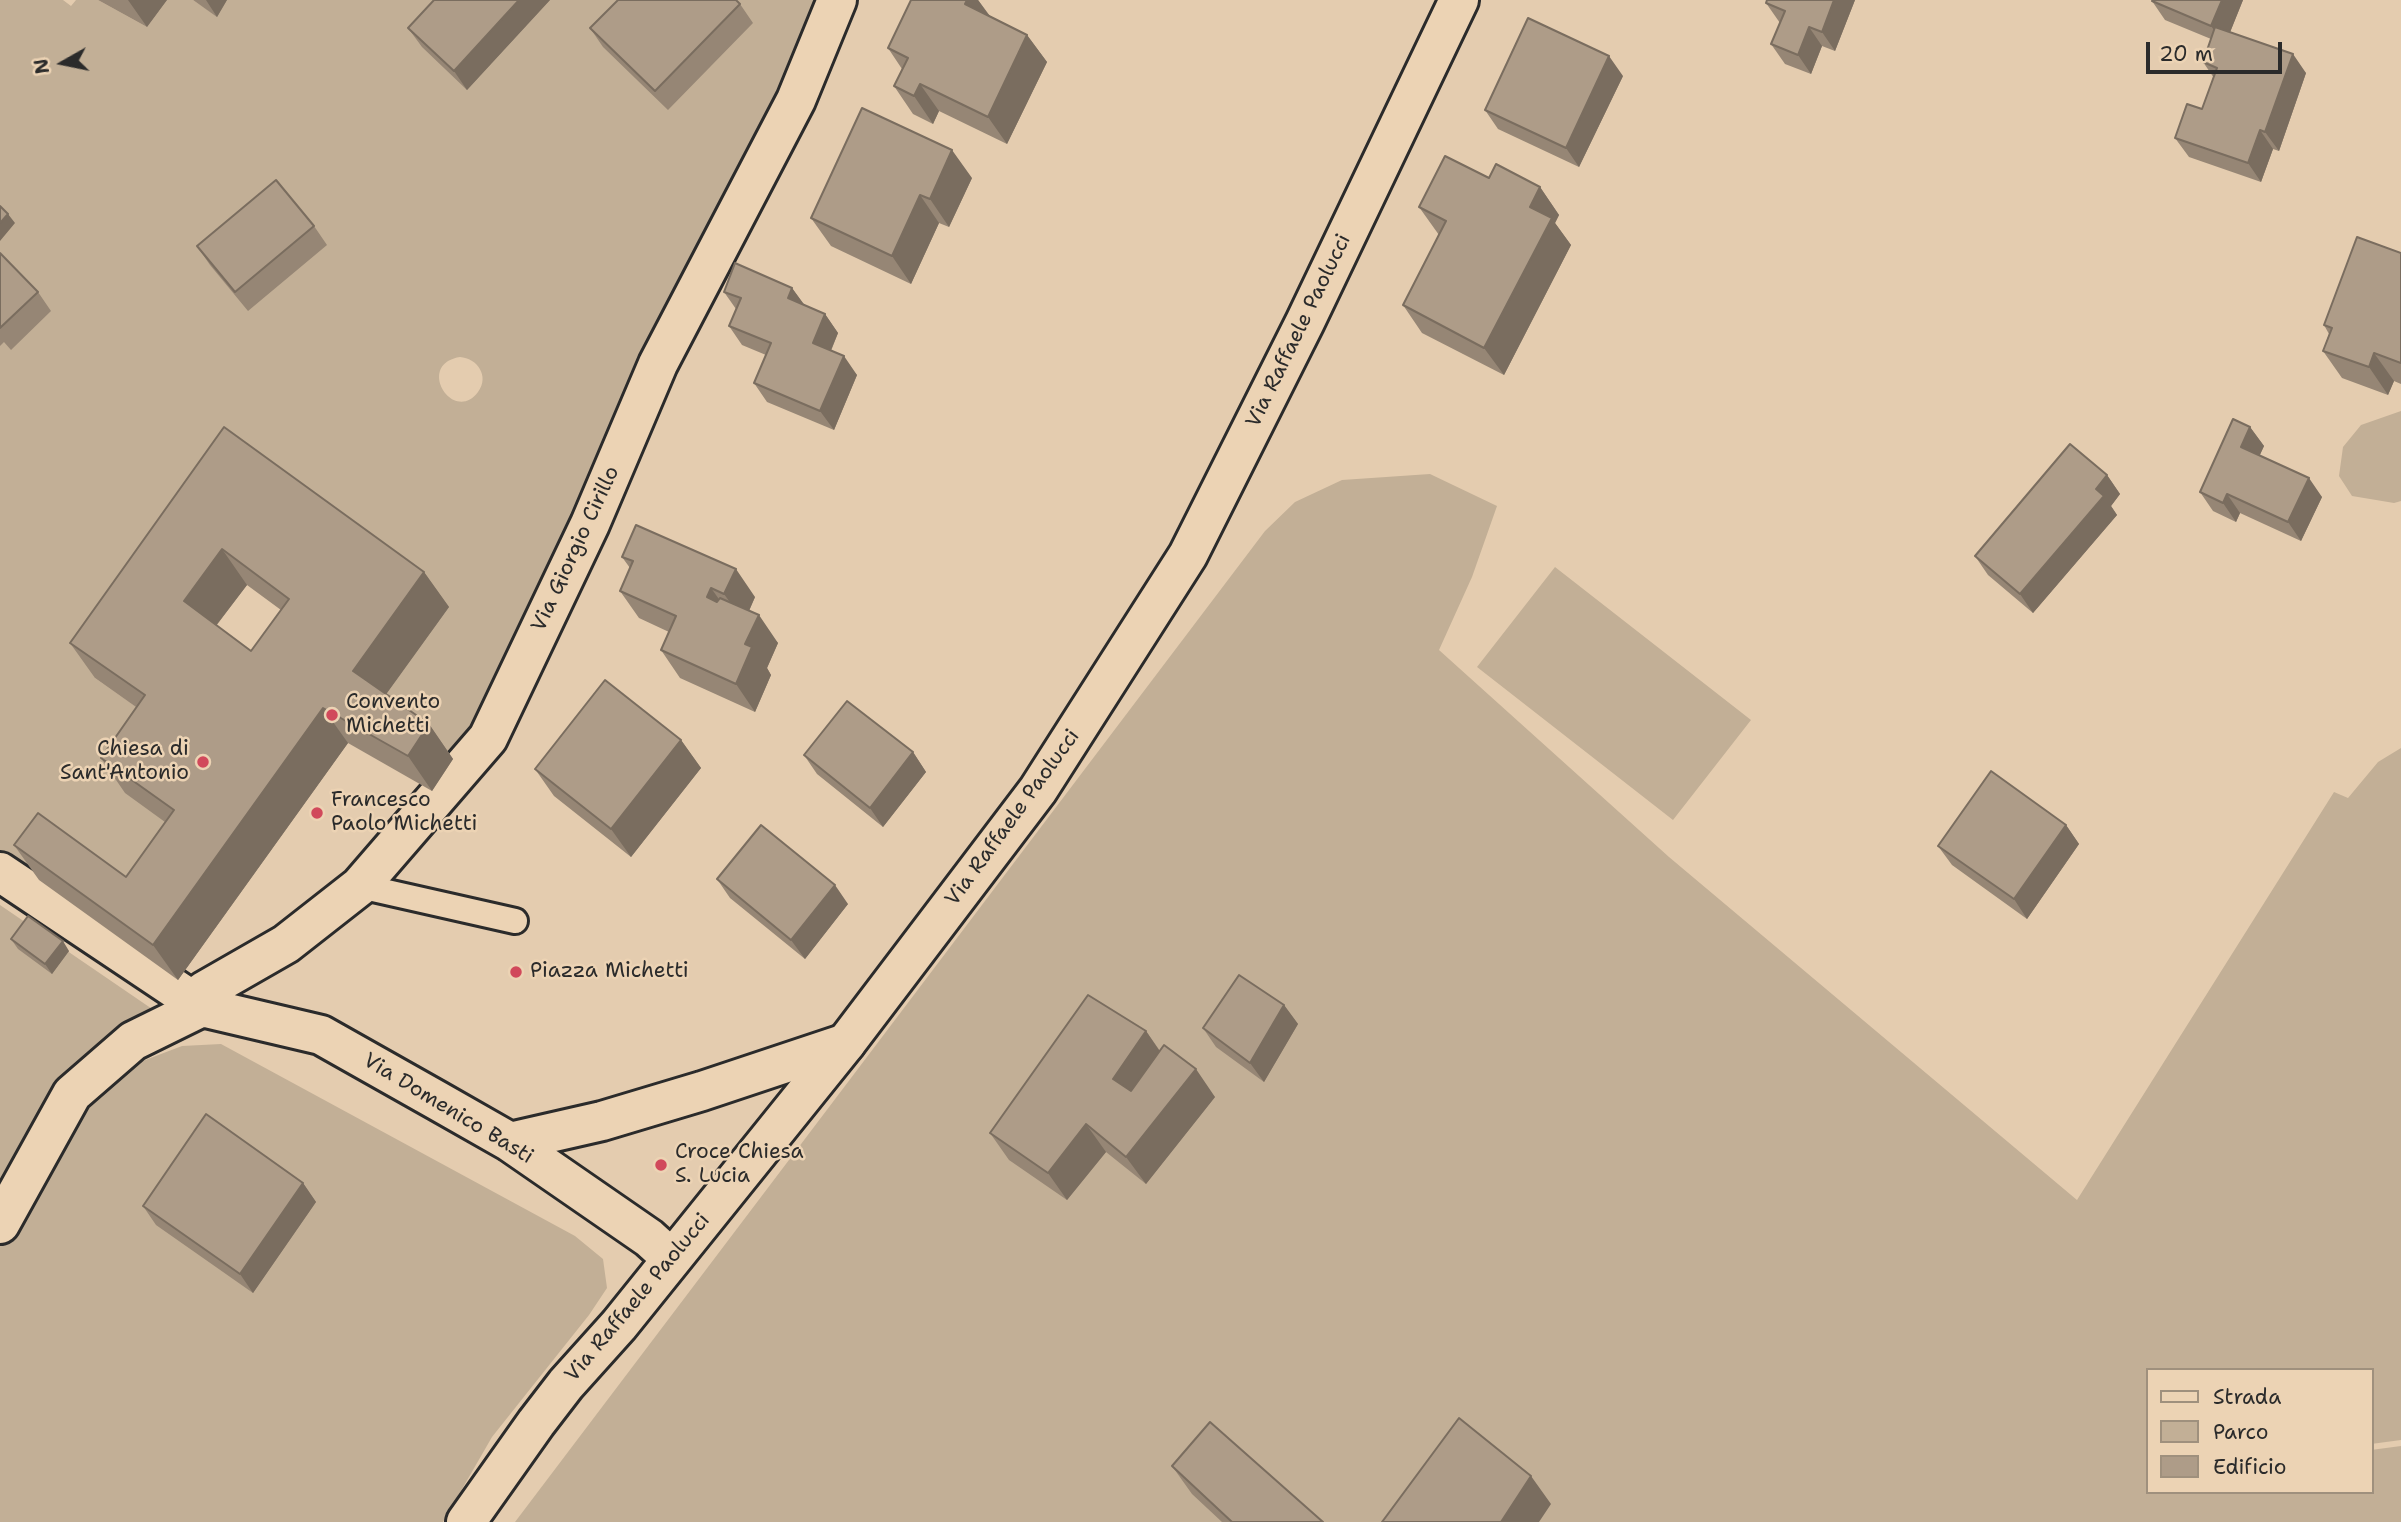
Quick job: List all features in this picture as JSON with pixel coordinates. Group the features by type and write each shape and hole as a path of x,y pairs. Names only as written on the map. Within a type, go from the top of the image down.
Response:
{"street":[{"name":"Via Giorgio Cirillo","path":"202,1007 204,991 286,944 360,886 488,738 590,524 657,364 796,100 836,0"},
{"name":"Via Raffaele Paolucci","path":"466,1522 566,1384 620,1325 671,1258 846,1043 1038,790 1188,555 1305,322 1459,0"},
{"path":"0,872 202,1007"},
{"path":"0,1224 72,1094 133,1041 202,1007"},
{"name":"Via Domenico Basti","path":"202,1007 321,1035 510,1142 649,1238 671,1258"},
{"path":"510,1142 614,1117 846,1043"}],"lane":[{"path":"360,886 515,921"}],"green space":[{"path":"0,0 63,0 71,6 76,0 98,0 147,27 167,0 193,0 217,16 227,0 826,0 579,527 453,759 377,707 448,607 249,462 95,678 169,730 198,845 150,912 62,848 39,880 0,857","holes":["460,357 466,358 480,369 483,380 478,392 468,400 458,401 443,390 439,380 440,370 447,362"]},
{"path":"2401,411 2401,501 2394,503 2352,496 2339,476 2343,447 2361,425"},
{"path":"1430,474 1497,506 1472,577 1439,650 1669,857 2077,1200 2334,792 2348,798 2378,762 2401,748 2401,1440 2373,1444 2373,1368 2146,1368 2146,1494 2373,1494 2373,1450 2401,1446 2401,1522 515,1522 1265,531 1295,502 1342,480"},
{"path":"1555,567 1751,720 1673,820 1477,667"},
{"path":"0,905 158,1013 47,1104 0,1181"},
{"path":"221,1044 575,1236 603,1259 607,1288 589,1315 492,1437 443,1522 0,1522 0,1241 86,1099 140,1062 182,1046"}],"building":[{"path":"434,0 519,0 454,71 408,28"},
{"path":"618,0 736,0 740,4 655,91 590,28"},
{"path":"911,0 967,0 965,4 1027,35 988,117 920,84 914,96 894,86 908,58 888,48"},
{"path":"1767,0 1834,0 1822,32 1809,27 1798,55 1771,44 1785,11 1766,3"},
{"path":"2153,0 2222,0 2211,26"},
{"path":"1528,18 1609,56 1566,148 1485,110"},
{"path":"2215,27 2293,54 2265,132 2260,130 2248,163 2175,138 2187,104 2202,109 2217,68 2203,62"},
{"path":"862,108 952,150 930,199 920,195 892,256 811,218"},
{"path":"1445,156 1489,178 1496,164 1540,187 1530,207 1552,218 1484,348 1403,305 1446,221 1419,207"},
{"path":"276,180 314,226 235,292 197,246"},
{"path":"0,206 8,214 0,223"},
{"path":"2357,237 2401,253 2401,363 2374,353 2369,367 2323,351 2332,328 2324,325"},
{"path":"0,253 38,292 0,328"},
{"path":"735,263 792,288 788,298 825,314 813,343 844,356 820,411 754,383 771,343 729,326 741,298 724,292"},
{"path":"2233,419 2250,427 2241,447 2309,478 2288,522 2227,494 2223,503 2200,492"},
{"path":"224,427 424,572 353,671 429,724 408,756 323,708 153,945 14,845 38,813 126,877 174,810 101,758 145,695 70,643","holes":["222,549 289,599 251,651 184,601"]},
{"path":"2070,444 2107,475 2096,489 2104,496 2020,594 1975,556"},
{"path":"636,525 736,569 724,594 711,588 707,597 717,602 720,598 759,615 745,644 752,647 736,684 661,650 676,616 620,591 633,561 622,557"},
{"path":"605,680 681,740 611,829 535,769"},
{"path":"847,701 913,752 870,808 804,755"},
{"path":"1991,771 2066,825 2014,899 1938,846"},
{"path":"761,825 835,885 791,940 717,879"},
{"path":"28,916 63,941 45,964 11,939"},
{"path":"1239,975 1284,1005 1250,1063 1203,1028"},
{"path":"1088,995 1146,1031 1113,1079 1131,1091 1164,1045 1196,1069 1126,1157 1086,1124 1048,1173 990,1133"},
{"path":"206,1114 303,1183 240,1274 143,1206"},
{"path":"1459,1418 1531,1476 1501,1522 1382,1522"},
{"path":"1210,1422 1323,1522 1232,1522 1172,1466"}],"place":[{"name":"Convento Michetti","path":"332,715"},
{"name":"Chiesa di Sant'Antonio","path":"203,762"},
{"name":"Francesco Paolo Michetti","path":"317,813"},
{"name":"Piazza Michetti","path":"516,972"},
{"name":"Croce Chiesa S. Lucia","path":"661,1165"}]}
